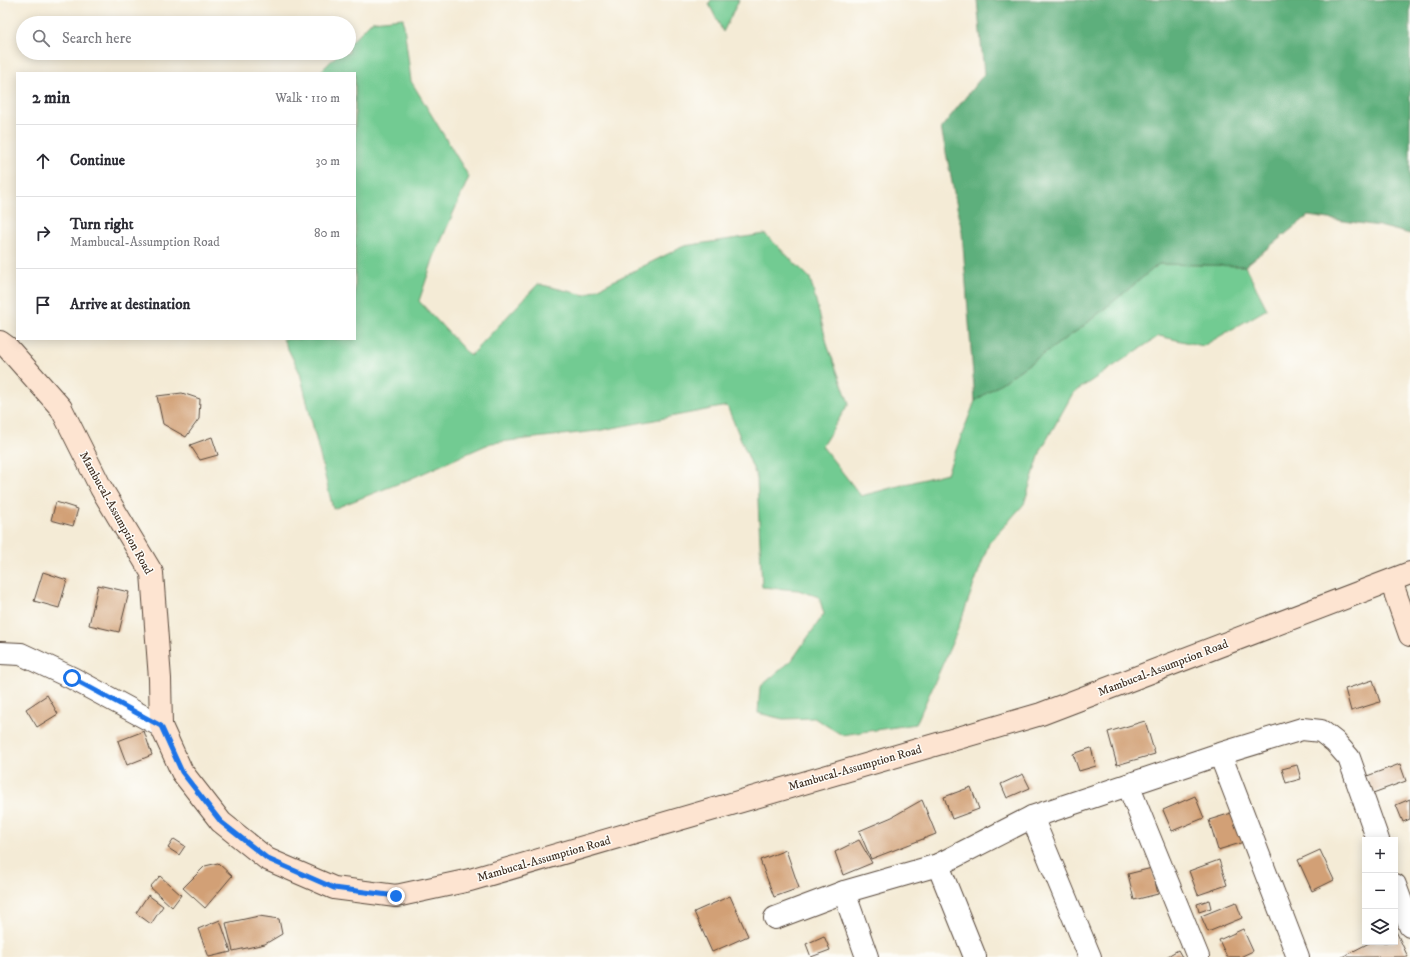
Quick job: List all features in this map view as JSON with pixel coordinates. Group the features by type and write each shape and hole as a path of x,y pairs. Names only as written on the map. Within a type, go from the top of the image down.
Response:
{"street":[{"name":"Mambucal-Assumption Road","path":"0,342 7,347 61,408 101,488 152,573 160,679 161,726 182,772 221,822 268,859 334,888 396,896 470,880 1041,714 1401,577"},
{"path":"1401,577 1410,635"},
{"path":"0,653 21,654 72,678 161,726"},
{"path":"775,918 844,892 938,865 1032,817 1220,754 1302,729 1321,731 1349,758 1377,837"},
{"path":"1220,754 1298,957"},
{"path":"1128,785 1198,957"},
{"path":"1032,817 1090,957"},
{"path":"938,865 975,957"},
{"path":"844,892 867,957"},
{"path":"1398,893 1410,926"}],"green space":[{"path":"711,0 739,0 723,32 709,4"},
{"path":"977,0 1410,0 1410,234 1379,226 1308,216 1245,266 1159,264 1081,328 975,401 962,232 941,128 984,74"},
{"path":"403,18 411,81 469,177 434,257 419,301 470,356 538,284 585,295 684,246 765,234 810,278 828,347 849,403 822,446 861,496 947,473 975,401 1081,328 1159,264 1245,266 1267,309 1203,346 1159,336 1073,393 1041,450 1024,504 989,543 956,634 916,724 842,735 814,718 783,719 758,713 760,687 792,660 824,614 819,597 798,590 762,587 757,478 727,406 597,431 491,443 410,479 333,509 300,373 284,340 356,340 356,72 320,72 332,60 356,60 356,37 372,21"}],"building":[{"path":"182,393 200,399 199,419 186,437 163,424 157,396"},
{"path":"212,437 218,455 200,460 190,445"},
{"path":"56,502 78,509 73,526 51,520"},
{"path":"43,572 67,580 59,608 34,601"},
{"path":"98,585 129,592 119,632 89,625"},
{"path":"1373,680 1380,702 1351,711 1345,689"},
{"path":"47,695 58,714 37,727 26,709"},
{"path":"1145,721 1155,754 1117,765 1108,732"},
{"path":"144,731 152,755 127,765 118,741"},
{"path":"1091,748 1096,766 1079,771 1073,754"},
{"path":"1400,764 1406,781 1373,793 1367,776"},
{"path":"1297,765 1301,779 1286,783 1282,769"},
{"path":"1023,774 1030,788 1007,798 1001,784"},
{"path":"971,787 979,809 952,819 944,797"},
{"path":"1195,796 1204,818 1172,831 1163,810"},
{"path":"1410,799 1410,819 1403,822 1396,805"},
{"path":"922,800 936,834 871,859 859,831 892,817"},
{"path":"1238,811 1247,841 1218,850 1209,820"},
{"path":"174,839 185,846 179,855 168,848"},
{"path":"859,840 872,863 843,875 835,852"},
{"path":"786,850 799,888 774,897 760,860"},
{"path":"1320,850 1334,880 1312,891 1298,860"},
{"path":"1219,860 1227,885 1198,895 1189,871"},
{"path":"218,863 232,876 205,908 183,888 205,866"},
{"path":"1152,868 1158,894 1134,900 1128,874"},
{"path":"160,876 181,895 172,907 150,887"},
{"path":"148,895 163,906 151,924 136,913"},
{"path":"730,896 748,936 712,952 694,912"},
{"path":"1209,900 1211,908 1199,912 1197,904"},
{"path":"1236,902 1242,918 1208,932 1201,916"},
{"path":"259,916 279,919 282,934 265,944 233,951 226,923"},
{"path":"220,920 231,952 209,957 198,929"},
{"path":"1243,929 1253,951 1240,957 1227,957 1219,940"},
{"path":"1398,935 1408,957 1342,957 1365,945 1398,945"},
{"path":"824,936 830,950 811,957 806,944"},
{"path":"1178,950 1182,957 1166,957"}],"route":[{"path":"72,678 161,726 182,772 221,822 268,859 334,888 396,896"}]}
